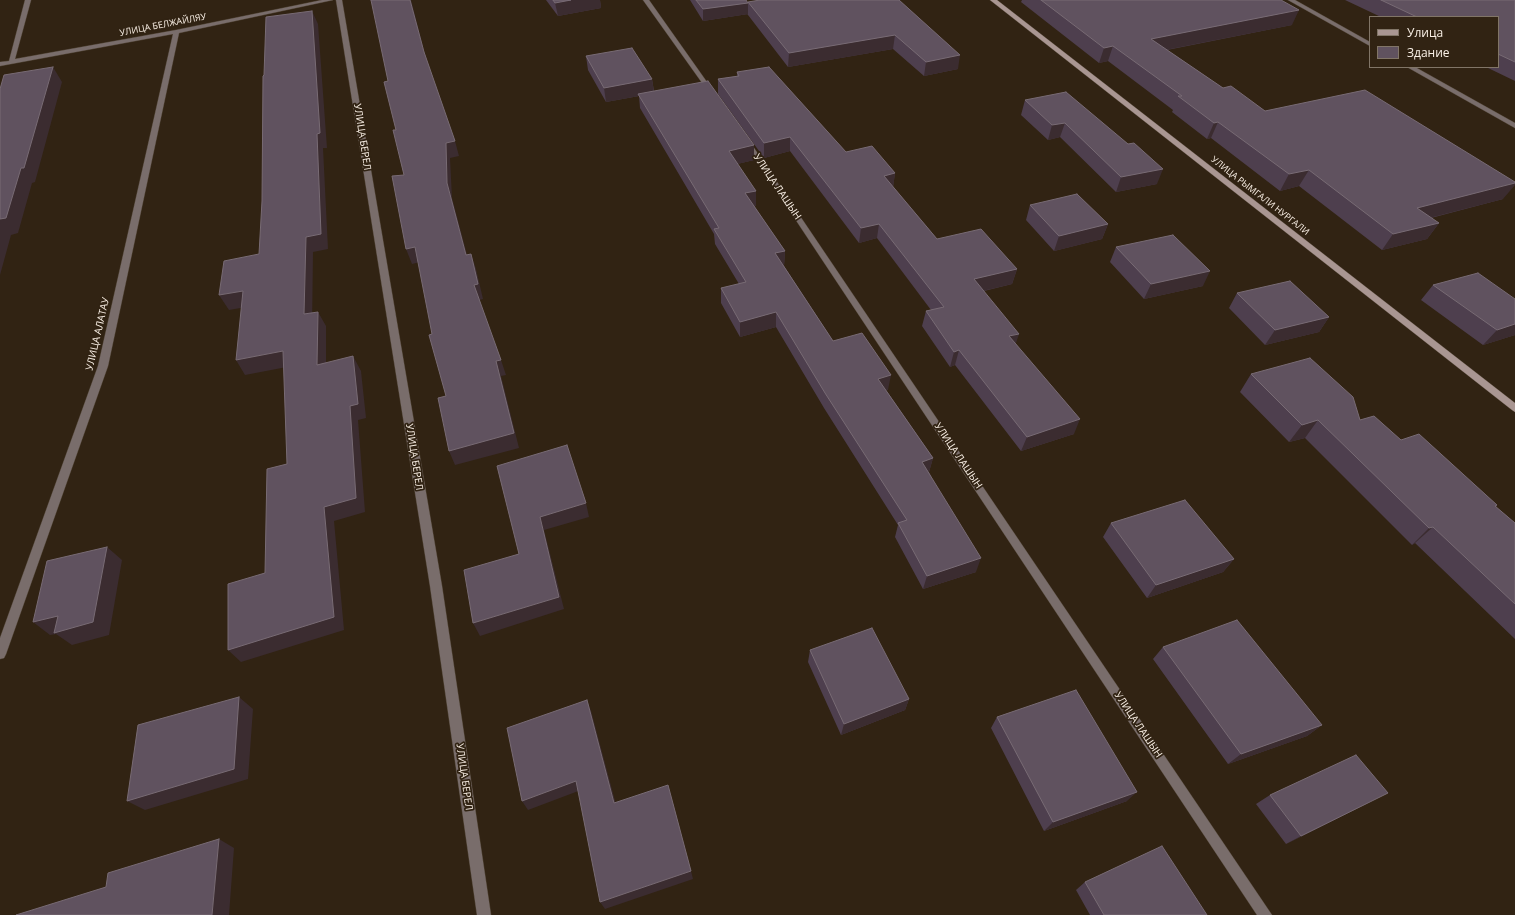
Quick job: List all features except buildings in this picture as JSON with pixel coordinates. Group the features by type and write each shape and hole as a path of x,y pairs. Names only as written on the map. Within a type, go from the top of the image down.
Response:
{"street":[{"path":"11,63 28,0"},
{"name":"УЛИЦА БЕЛЖАЙЛЯУ","path":"0,64 176,32 330,0"},
{"name":"УЛИЦА БЕРЕЛ","path":"339,0 436,586 484,915"},
{"path":"646,0 720,104"},
{"name":"УЛИЦА РЫМГАЛИ НУРГАЛИ","path":"993,0 1515,408"},
{"path":"1291,0 1369,43"},
{"name":"УЛИЦА АЛАТАУ","path":"0,654 104,366 176,32"},
{"path":"1412,68 1515,126"},
{"name":"УЛИЦА ЛАШЫН","path":"743,136 1265,915"}]}
